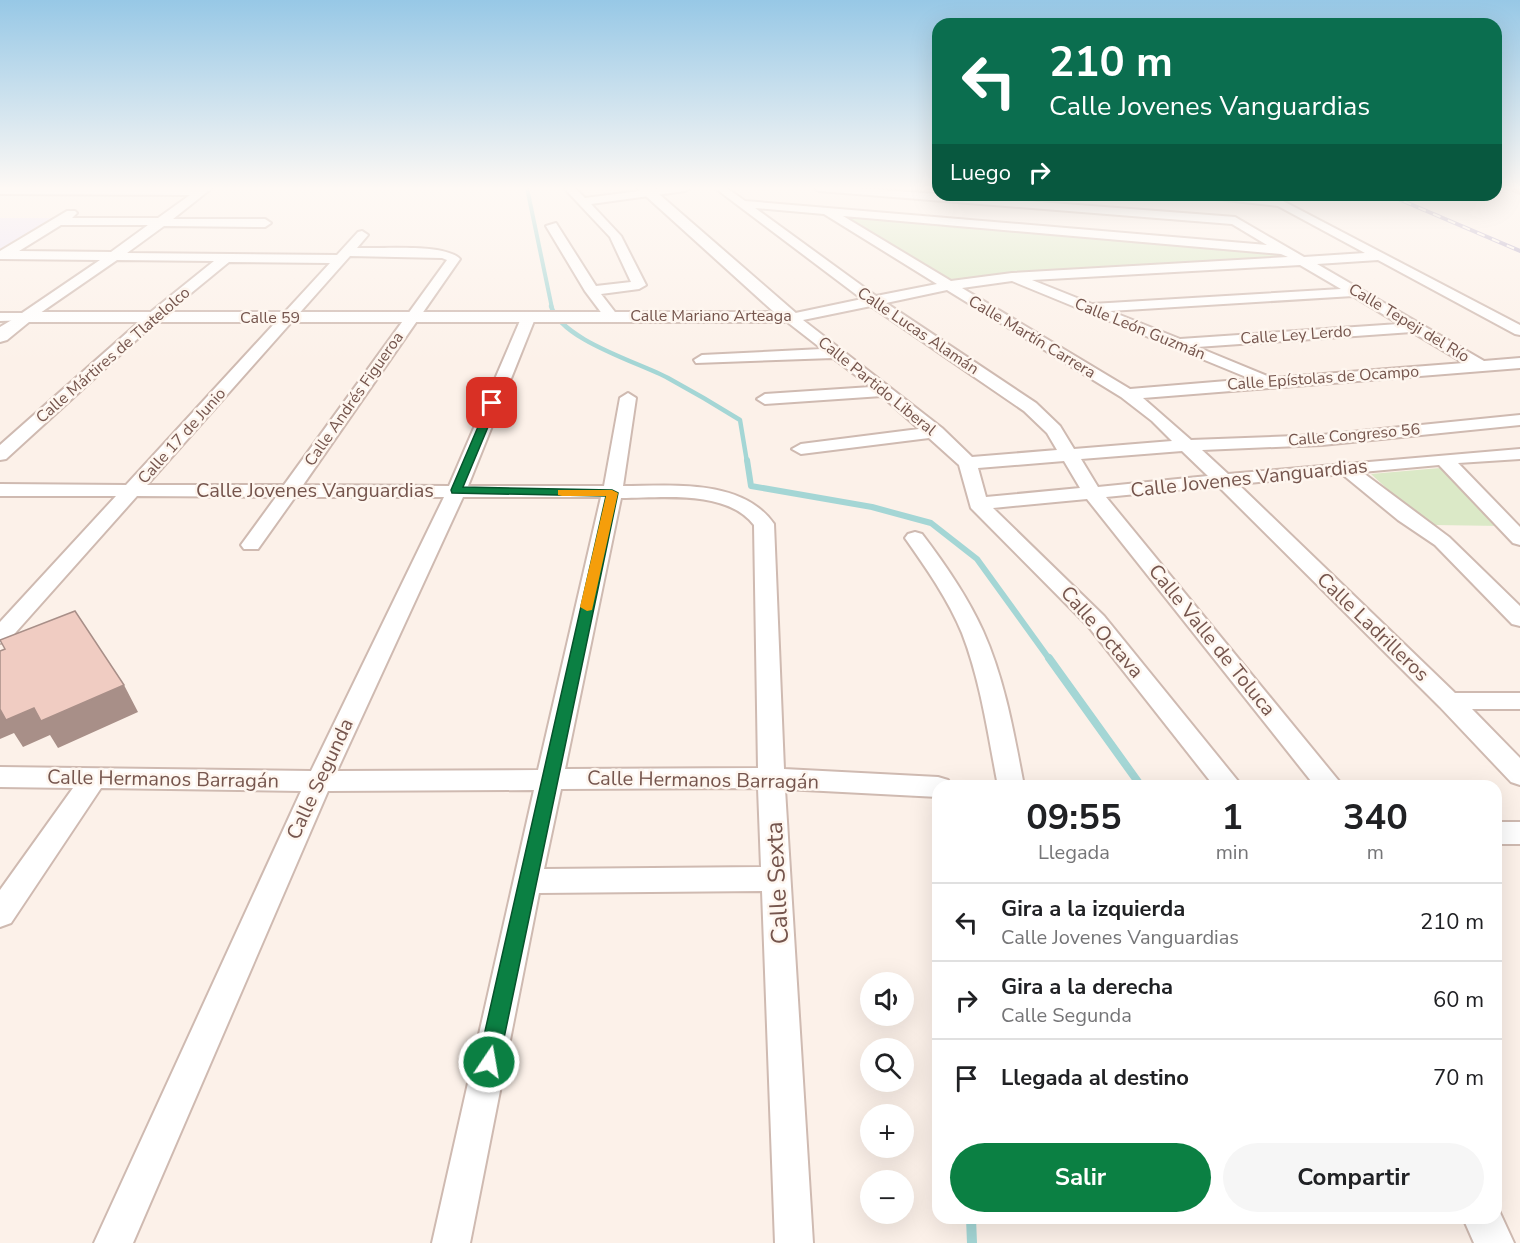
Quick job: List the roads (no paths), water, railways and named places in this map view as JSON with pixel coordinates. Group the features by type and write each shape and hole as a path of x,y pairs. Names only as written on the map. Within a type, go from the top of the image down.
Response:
{"street":[{"path":"2,256 18,246"},
{"path":"0,336 128,246"},
{"name":"Calle 17 de Junio","path":"0,636 352,246"},
{"path":"564,246 592,291 611,316"},
{"path":"592,291 639,285 620,246"},
{"name":"Calle Partido Liberal","path":"710,246 791,318 886,390 936,432 968,463"},
{"name":"Calle Lucas Alamán","path":"800,246 874,301 1030,407 1054,430 1072,455 1093,494"},
{"name":"Calle Martín Carrera","path":"882,246 1126,394 1188,445 1223,480"},
{"path":"1240,246 1288,250"},
{"name":"Calle Tepeji del Río","path":"1281,246 1481,366"},
{"path":"1364,246 1520,331"},
{"name":"Calle Andrés Figueroa","path":"250,545 454,259 449,255 342,256"},
{"path":"2,256 342,256"},
{"name":"Calle Mariano Arteaga","path":"534,316 791,318 946,286 1011,277 1308,262 1382,256"},
{"name":"Calle Mártires de Tlatelolco","path":"0,455 152,318 227,257"},
{"name":"Calle León Guzmán","path":"1011,277 1270,381"},
{"path":"1086,308 1358,292"},
{"name":"Calle 59","path":"0,317 534,316"},
{"name":"Calle Segunda","path":"113,1243 319,781 456,490 534,316"},
{"name":"Calle Ley Lerdo","path":"1177,343 1415,327"},
{"path":"702,360 837,353"},
{"name":"Calle Epístolas de Ocampo","path":"1126,394 1520,363"},
{"path":"765,399 886,390"},
{"path":"451,1243 526,881 612,493 628,398"},
{"name":"Calle Congreso 56","path":"968,463 1188,445 1322,440 1520,420"},
{"path":"801,449 936,432"},
{"name":"Calle Jovenes Vanguardias","path":"978,504 1345,468 1520,454"},
{"path":"1444,459 1520,539"},
{"path":"968,463 978,504"},
{"path":"1345,468 1405,516 1442,541 1520,619"},
{"name":"Calle Ladrilleros","path":"1223,480 1449,701 1520,776"},
{"name":"Calle Jovenes Vanguardias","path":"0,489 677,492 707,495 749,508 764,524"},
{"name":"Calle Valle de Toluca","path":"1093,494 1325,780"},
{"name":"Calle Octava","path":"978,504 1096,621 1223,777"},
{"name":"Calle Sexta","path":"764,524 771,778 778,879 794,1243"},
{"path":"915,538 947,582 973,634 996,709 1010,780"},
{"path":"1449,701 1520,701"},
{"name":"Calle Hermanos Barragán","path":"0,777 319,781 771,778 932,787"},
{"path":"0,914 94,778"},
{"path":"1502,833 1520,833"},
{"path":"526,881 778,879"},
{"path":"1485,1224 1495,1243"}],"waterway":[{"path":"539,246 552,308"},
{"path":"552,308 569,329 585,340 668,378 740,420 747,462"},
{"path":"747,460 751,486 872,507 931,523 977,559 1050,660"},
{"path":"1049,658 1137,780"},
{"path":"971,1224 972,1243"}],"railway":[{"path":"1508,246 1520,251"}]}
